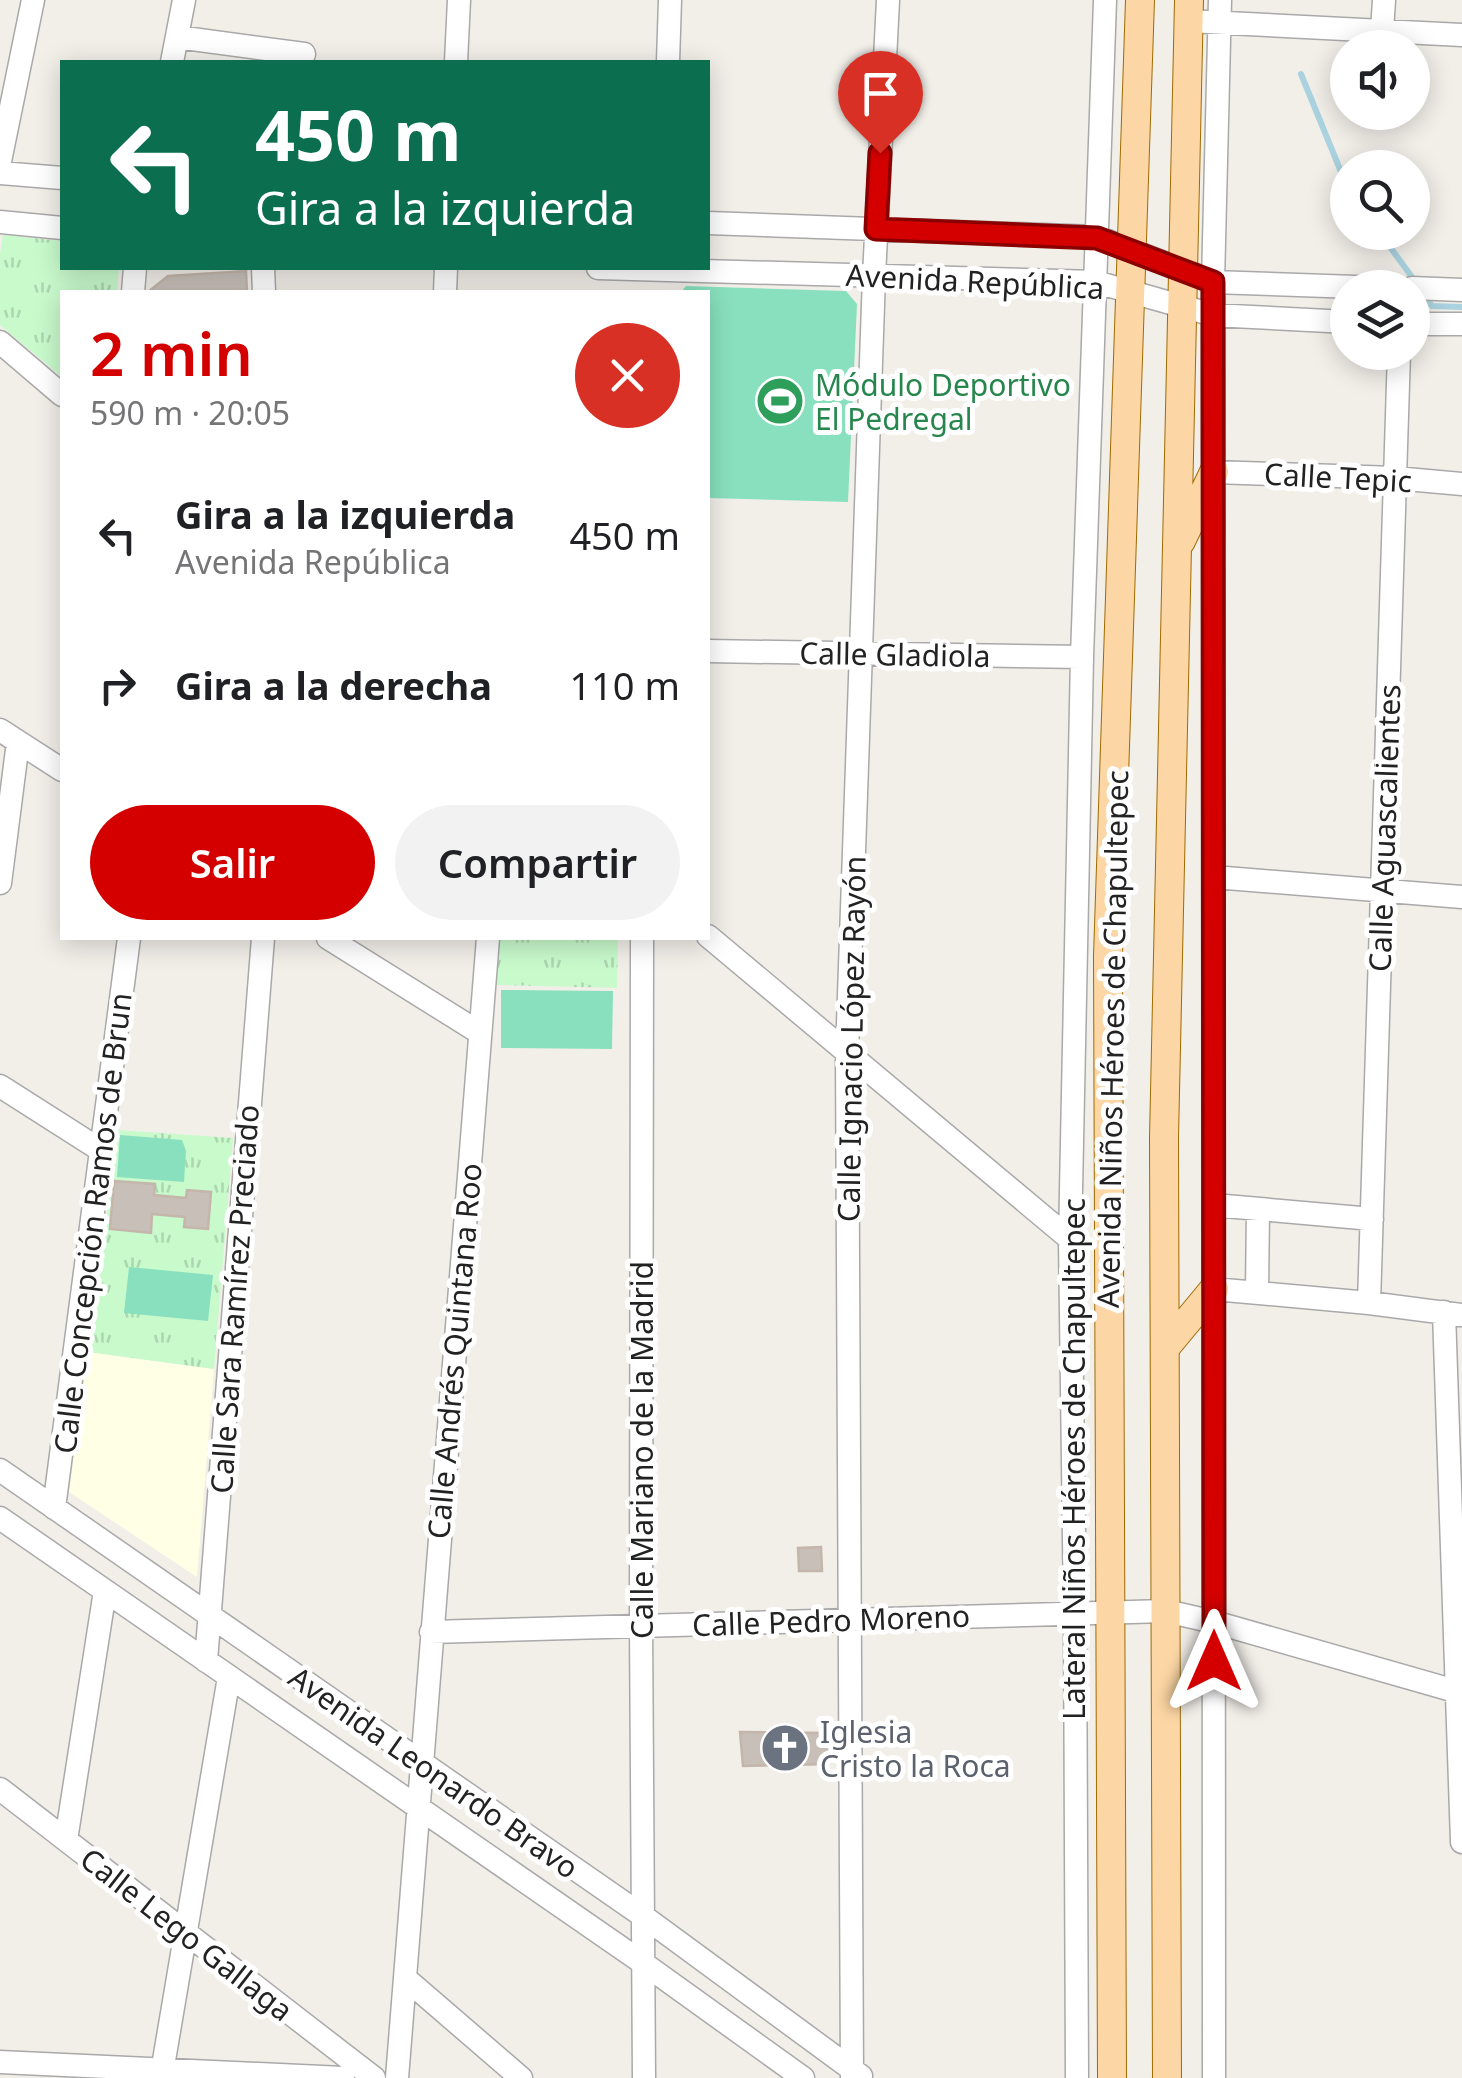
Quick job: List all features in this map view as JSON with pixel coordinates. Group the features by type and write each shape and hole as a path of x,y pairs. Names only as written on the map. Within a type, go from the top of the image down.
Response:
{"main road":[{"name":"Avenida Niños Héroes de Chapultepec","path":"1112,2078 1108,956 1140,0"},
{"name":"Avenida Niños Héroes de Chapultepec","path":"1167,2078 1164,1138 1189,10"},
{"path":"1176,552 1214,472"},
{"path":"1165,1348 1214,1289"}],"street":[{"path":"0,160 33,0"},
{"path":"172,60 184,0"},
{"path":"456,60 459,0"},
{"path":"668,60 670,0"},
{"name":"Calle Ignacio López Rayón","path":"856,2075 847,1052 874,276 888,0"},
{"name":"Lateral Niños Héroes de Chapultepec","path":"1077,2078 1070,1239 1082,658 1106,0"},
{"path":"1382,30 1384,0"},
{"path":"1189,10 1374,30"},
{"path":"1214,2078 1213,282 1219,11"},
{"path":"1430,34 1462,36"},
{"path":"177,37 304,54"},
{"path":"0,172 60,178"},
{"path":"0,222 60,228"},
{"name":"Avenida República","path":"710,222 1097,238 1213,282 1330,286"},
{"name":"Avenida República","path":"613,270 658,276 1096,282 1214,315 1330,321"},
{"path":"1430,289 1462,290"},
{"path":"1430,324 1462,324"},
{"path":"0,342 60,393"},
{"name":"Calle Aguascalientes","path":"1369,1302 1398,370"},
{"name":"Calle Tepic","path":"1214,472 1462,484"},
{"name":"Calle Gladiola","path":"710,651 1082,658"},
{"path":"0,882 9,736 60,769"},
{"path":"1214,877 1462,897"},
{"path":"710,938 1070,1239"},
{"name":"Calle Concepción Ramos de Brun","path":"54,1508 129,940"},
{"name":"Calle Sara Ramírez Preciado","path":"206,1662 263,940"},
{"path":"331,940 480,1033"},
{"name":"Calle Andrés Quintana Roo","path":"397,2078 488,940"},
{"name":"Calle Mariano de la Madrid","path":"642,940 644,2078"},
{"path":"0,1086 102,1151"},
{"path":"1214,1205 1372,1220"},
{"path":"1257,1292 1258,1209"},
{"path":"1214,1289 1453,1313 1462,1842"},
{"name":"Avenida Leonardo Bravo","path":"0,1470 643,1916 856,2075"},
{"name":"Avenida Leonardo Bravo","path":"0,1518 803,2078"},
{"path":"66,1840 105,1592"},
{"name":"Calle Pedro Moreno","path":"431,1632 1166,1611 1459,1692"},
{"path":"161,2074 228,1677"},
{"name":"Calle Lego Gallaga","path":"0,1790 374,2078"},
{"path":"404,1978 520,2078"},
{"path":"0,2062 161,2074 343,2078"}],"shaded area":[{"path":"88,1352 214,1369 197,1577 69,1492"}],"green space":[{"path":"3,235 60,241 60,270 119,270 117,290 60,290 60,375 0,325"},
{"name":"Módulo Deportivo El Pedregal","path":"686,286 846,291 857,304 848,502 710,498 710,290 683,290"},
{"path":"499,940 618,940 617,988 496,985"},
{"path":"501,990 613,991 612,1049 501,1048"},
{"path":"118,1130 233,1138 214,1369 88,1352"},
{"path":"120,1135 182,1140 186,1151 184,1182 117,1177"},
{"path":"129,1267 213,1275 208,1321 124,1313"}],"building":[{"path":"246,271 247,290 150,290 168,276"},
{"path":"114,1181 155,1184 154,1195 186,1198 187,1190 211,1192 208,1229 184,1227 185,1217 152,1214 151,1233 110,1229"},
{"path":"821,1547 822,1571 799,1571 798,1548"},
{"name":"Iglesia Cristo la Roca","path":"740,1732 829,1733 829,1764 743,1766"}],"waterway":[{"path":"1301,74 1332,150"},
{"path":"1392,250 1407,270"},
{"path":"1430,303 1462,307"}],"place":[{"name":"Módulo Deportivo El Pedregal","path":"780,401"},
{"name":"Iglesia Cristo la Roca","path":"785,1748"}],"route":[{"path":"880,153 876,229 1097,238 1213,282 1214,1661"}]}
